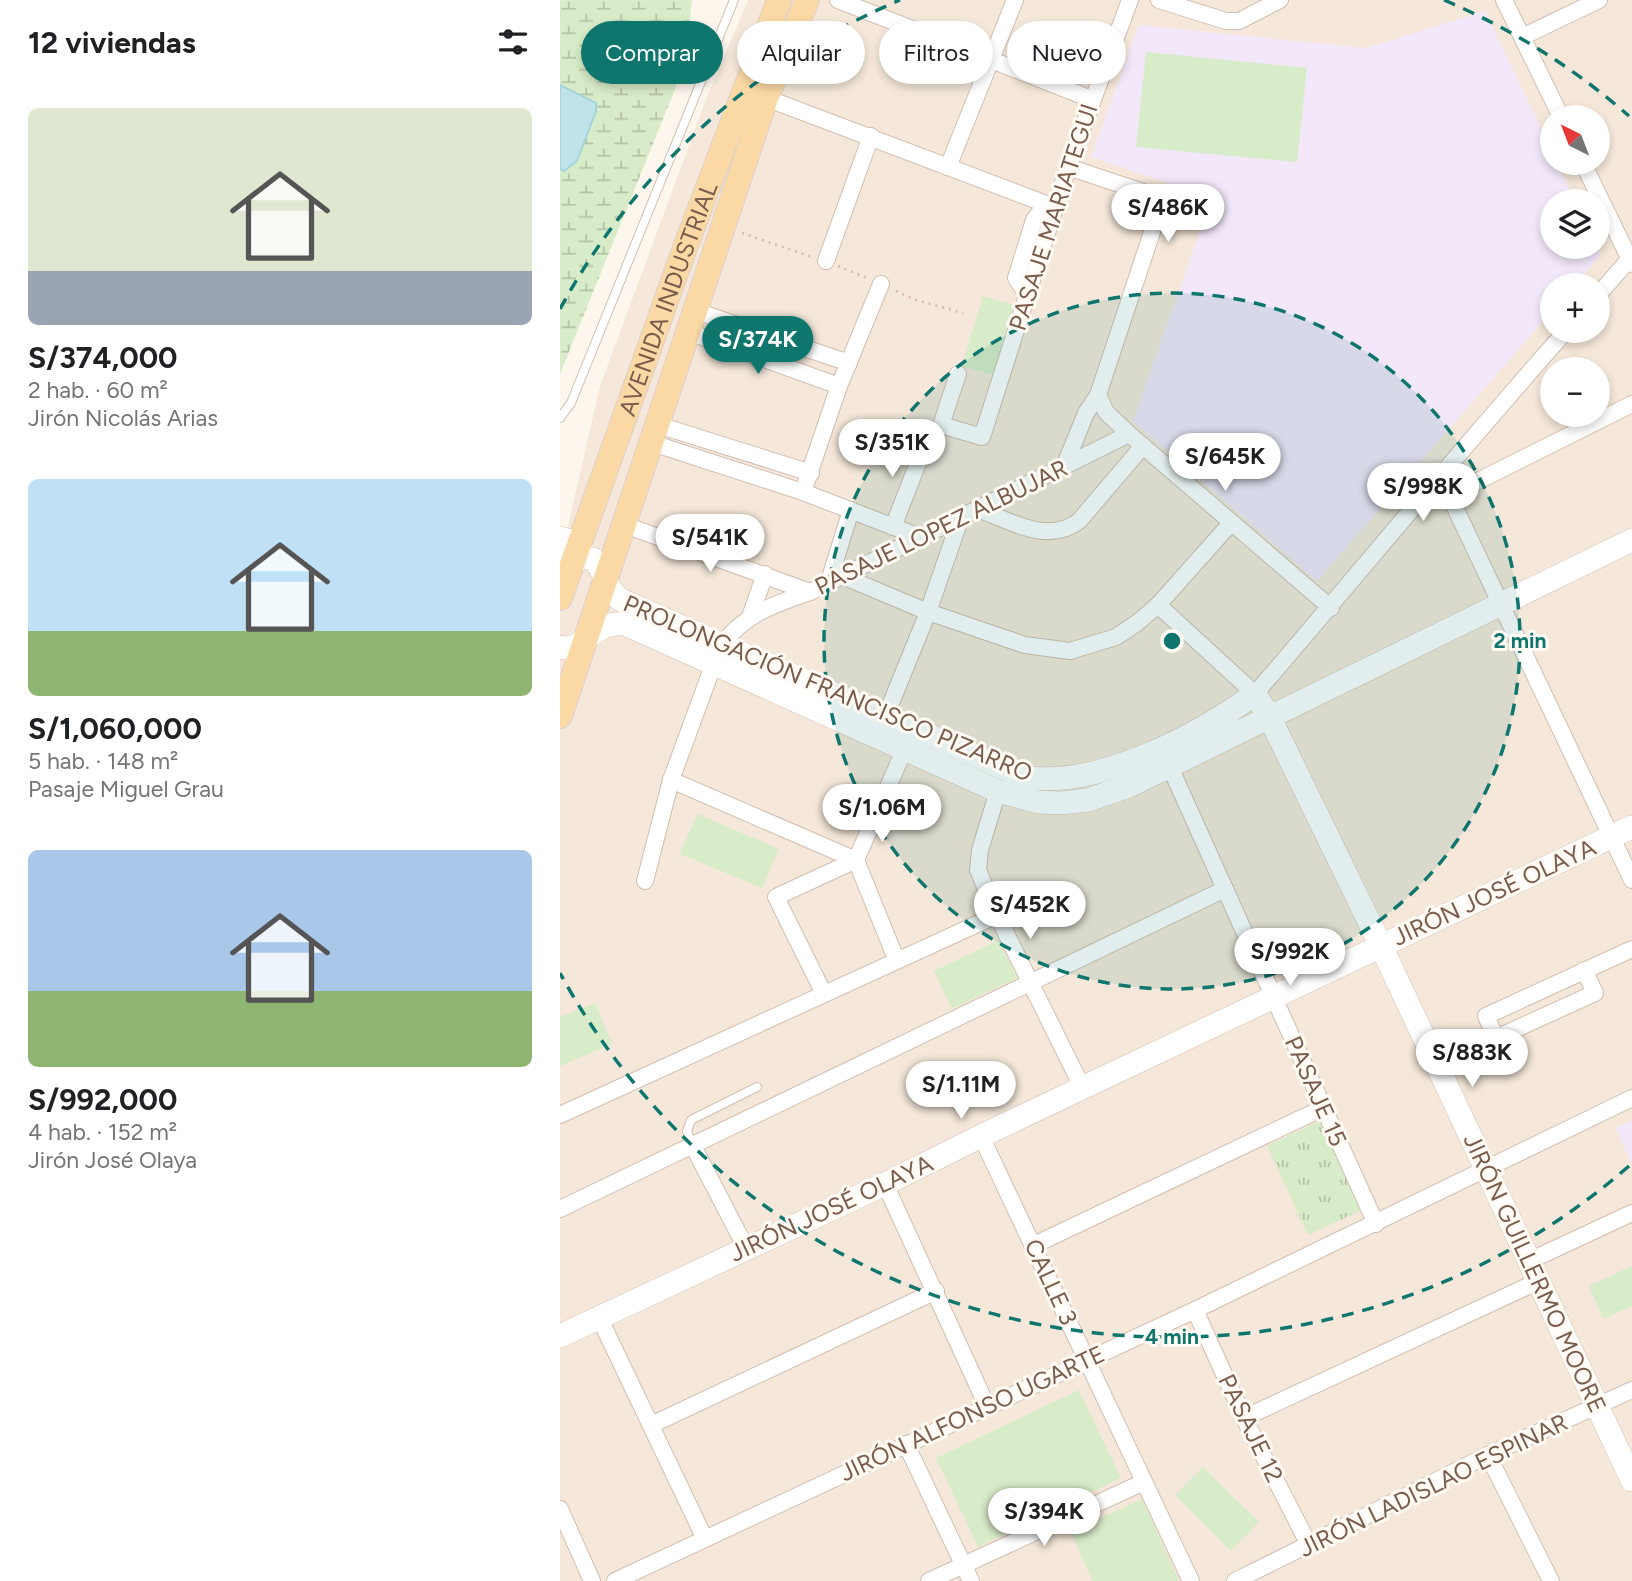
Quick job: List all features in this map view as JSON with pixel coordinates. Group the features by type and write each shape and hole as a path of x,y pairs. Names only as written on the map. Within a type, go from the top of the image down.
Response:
{"main road":[{"name":"AVENIDA INDUSTRIAL","path":"560,598 568,551 779,0"},
{"name":"AVENIDA INDUSTRIAL","path":"560,716 571,644 604,579 652,433 726,227 766,98 807,0"},
{"name":"PROLONGACIÓN FRANCISCO PIZARRO","path":"571,644 604,625 625,624 718,654 885,718 909,739 998,791 1038,802 1088,800 1170,767 1376,663 1632,540"},
{"name":"PROLONGACIÓN FRANCISCO PIZARRO","path":"568,551 593,559 612,594 718,654 909,739 1024,777 1065,781 1121,766 1228,713 1255,694"},
{"name":"JIRÓN GUILLERMO MOORE","path":"1255,694 1270,718 1381,946 1632,1480"},
{"name":"JIRÓN JOSÉ OLAYA","path":"560,1336 1622,832"}],"street":[{"path":"838,0 892,21"},
{"path":"993,54 1015,0"},
{"name":"PASAJE MARIATEGUI","path":"958,374 940,425 982,436 1028,289 1050,206 1068,167 1129,0"},
{"path":"1158,0 1226,21 1239,21 1280,0"},
{"path":"1504,0 1555,105"},
{"path":"1522,37 1598,0"},
{"path":"993,60 1091,99"},
{"path":"948,167 981,84"},
{"path":"766,98 1050,206"},
{"path":"825,261 871,136"},
{"path":"1064,467 1086,413 1098,395 1160,208 1152,195 1068,167"},
{"path":"1589,175 1631,260 1610,282"},
{"path":"803,492 839,386 881,284"},
{"path":"693,321 849,363"},
{"path":"693,321 839,386"},
{"path":"1255,694 1331,608 1440,474 1555,343"},
{"path":"1098,395 1106,412 1129,434 1331,608"},
{"path":"1450,495 1632,404"},
{"path":"652,433 811,473"},
{"path":"652,433 920,537"},
{"name":"PASAJE LOPEZ ALBUJAR","path":"645,881 671,780 718,654 732,632 750,617 810,592 1129,434"},
{"path":"893,527 925,445"},
{"path":"978,509 1042,532 1067,530 1079,521 1143,446"},
{"path":"1440,474 1503,603 1622,832 1632,880"},
{"path":"851,510 835,578 1025,645 1070,651 1116,637 1158,605 1231,523"},
{"path":"885,718 928,612 961,517"},
{"path":"622,524 810,592"},
{"path":"750,617 765,574"},
{"name":"JIRÓN GUILLERMO MOORE","path":"1158,605 1255,694"},
{"path":"823,992 776,897 856,860 909,739"},
{"name":"PASAJE 15","path":"1170,767 1376,1224"},
{"path":"671,780 856,860 896,960"},
{"path":"998,791 977,860 997,915 1082,1087"},
{"path":"560,1209 1225,888"},
{"path":"560,1115 823,992 997,915"},
{"path":"1584,970 1595,993 1496,1038 1486,1016 1584,970 1632,949"},
{"name":"JIRÓN ALFONSO UGARTE","path":"615,1581 704,1537 1195,1310 1487,1171 1632,1098"},
{"path":"1034,1245 1323,1108"},
{"name":"CALLE 3","path":"981,1136 1191,1581"},
{"path":"692,1144 746,1248"},
{"path":"885,1184 987,1406"},
{"path":"1244,1418 1534,1271 1632,1213"},
{"path":"651,1425 936,1291"},
{"name":"PASAJE 12","path":"1195,1310 1244,1418 1309,1545"},
{"path":"599,1317 704,1537"},
{"name":"JIRÓN LADISLAO ESPINAR","path":"1235,1581 1488,1455 1632,1390"},
{"path":"906,1444 971,1581"},
{"path":"1488,1455 1549,1580"},
{"path":"929,1581 1144,1482"},
{"path":"560,1509 592,1581"}],"lane":[{"path":"560,418 572,403 734,0"},
{"path":"692,1144 687,1131 691,1120 757,1087"}],"path":[{"path":"726,227 825,261 916,300 963,313"}],"shaded area":[{"path":"748,0 1632,0 1632,1581 560,1581 560,561 600,386 707,97 712,84 723,84 723,59 737,26 737,84 865,84 865,21 739,21"},
{"path":"1485,11 1540,127 1540,175 1563,175 1569,189 1540,189 1540,259 1598,259 1585,273 1540,273 1540,325 1317,581 1133,421 1212,198 1091,157 1118,84 1126,84 1126,61 1139,25 1366,48"},
{"path":"1632,1120 1632,1164 1616,1128"}],"green space":[{"path":"560,0 692,0 689,21 581,21 581,84 677,84 560,374"},
{"path":"1146,52 1307,68 1297,162 1136,147"},
{"path":"983,296 1021,307 1000,377 962,366"},
{"path":"697,814 779,849 762,888 680,854"},
{"path":"999,940 1017,978 952,1009 934,971"},
{"path":"595,1003 612,1044 560,1066 560,1017"},
{"path":"1325,1118 1366,1208 1308,1235 1267,1146"},
{"path":"1632,1266 1632,1306 1603,1319 1589,1286"},
{"path":"1079,1390 1121,1478 978,1547 936,1458"},
{"path":"1203,1467 1259,1522 1231,1551 1175,1495"},
{"path":"1142,1499 1179,1581 1093,1581 1070,1532"}],"water":[{"path":"560,85 596,103 596,111 577,161 564,171 560,169"}]}
